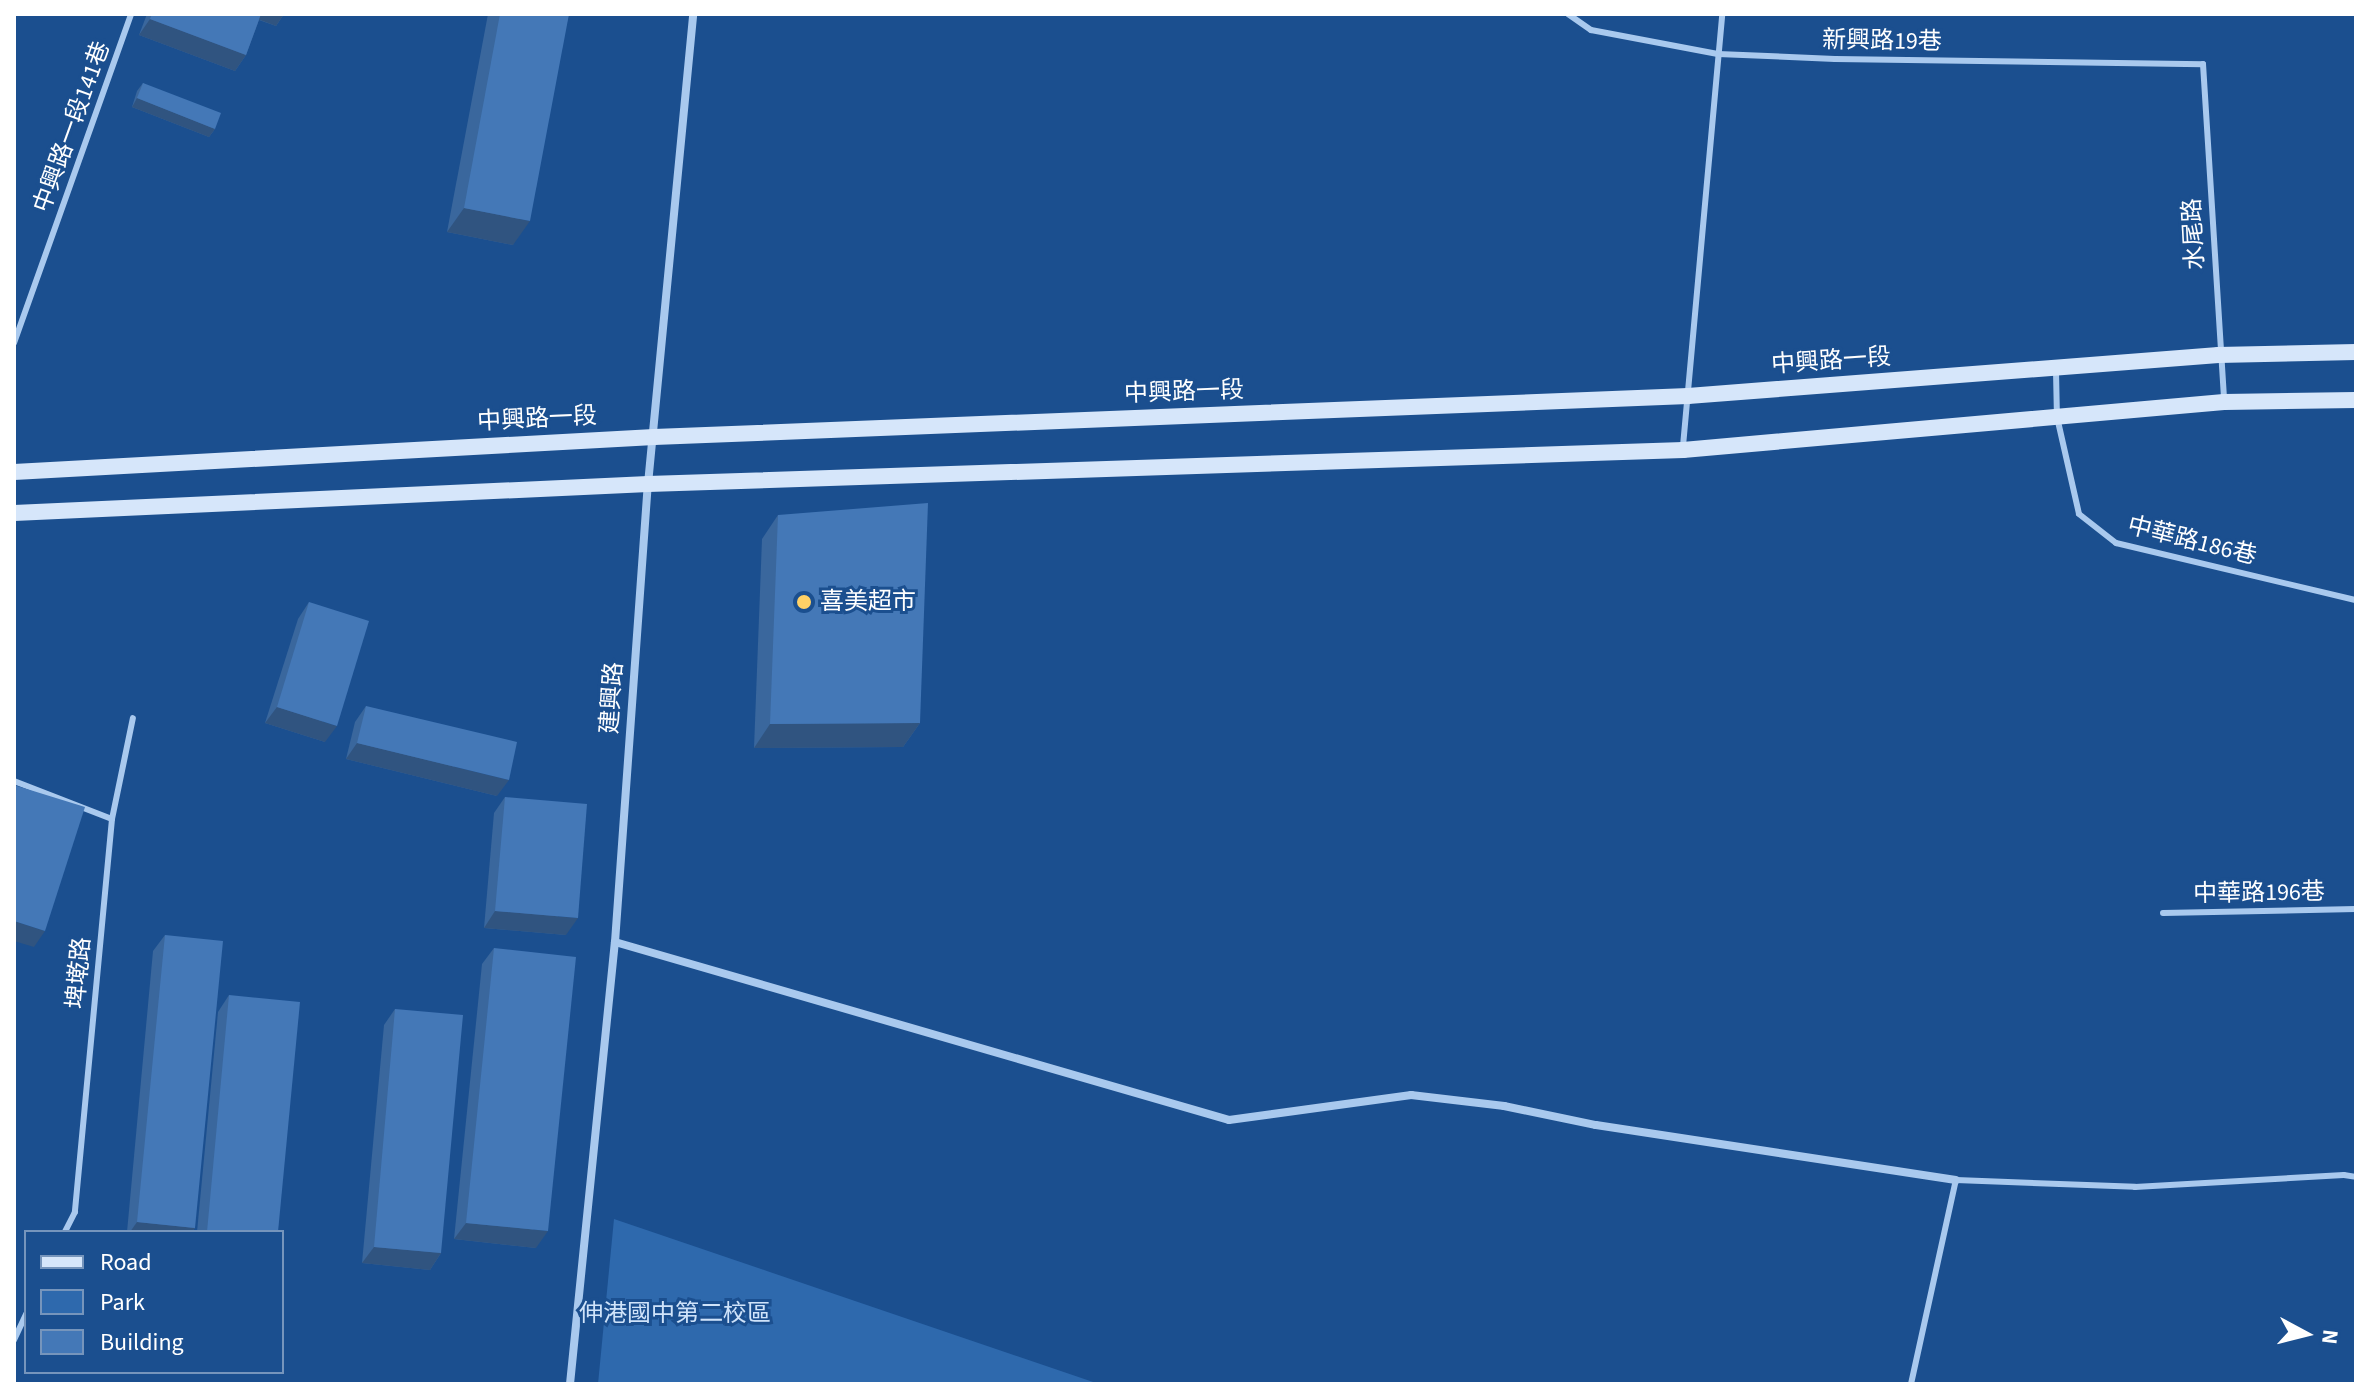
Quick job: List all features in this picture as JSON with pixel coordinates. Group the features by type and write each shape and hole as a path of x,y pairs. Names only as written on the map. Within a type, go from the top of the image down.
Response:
{"main road":[{"name":"中興路一段","path":"14,472 654,437 1688,396 2218,355 2356,352"},
{"path":"14,513 648,484 1683,450 2224,402 2356,400"}],"street":[{"name":"建興路","path":"570,1384 615,942 648,484 693,14"},
{"path":"615,942 1229,1120 1411,1095 1504,1106 1596,1125 1956,1180"}],"lane":[{"name":"中興路一段141巷","path":"14,343 131,14"},
{"name":"新興路19巷","path":"1568,14 1591,30 1718,54 1835,59 2203,64"},
{"path":"1683,450 1722,14"},
{"name":"水尾路","path":"2203,64 2218,355 2224,402"},
{"name":"中華路186巷","path":"2056,368 2057,417 2079,514 2116,543 2356,600"},
{"name":"埤墘路","path":"66,1230 75,1212 112,819 133,718"},
{"path":"14,781 112,819"},
{"name":"中華路196巷","path":"2163,913 2356,909"},
{"path":"1911,1384 1956,1180 2135,1187 2344,1175 2356,1177"},
{"path":"14,1340 24,1318"}],"green space":[{"name":"伸港國中第二校區","path":"614,1219 1099,1384 598,1384"}],"building":[{"path":"152,14 261,14 246,55 150,19"},
{"path":"500,14 569,14 530,221 464,208"},
{"path":"143,83 221,113 215,129 137,98"},
{"path":"928,503 920,723 770,724 778,515"},
{"path":"309,602 369,621 337,726 277,707"},
{"path":"366,706 517,742 509,780 357,743"},
{"path":"14,785 85,807 45,931 14,921"},
{"path":"505,797 587,804 578,918 495,911"},
{"path":"165,935 223,941 195,1228 137,1222"},
{"path":"494,948 576,957 548,1231 466,1223"},
{"path":"229,995 300,1002 278,1230 207,1230"},
{"path":"395,1009 463,1015 441,1253 374,1247"}],"place":[{"name":"喜美超市","path":"804,602"}]}
